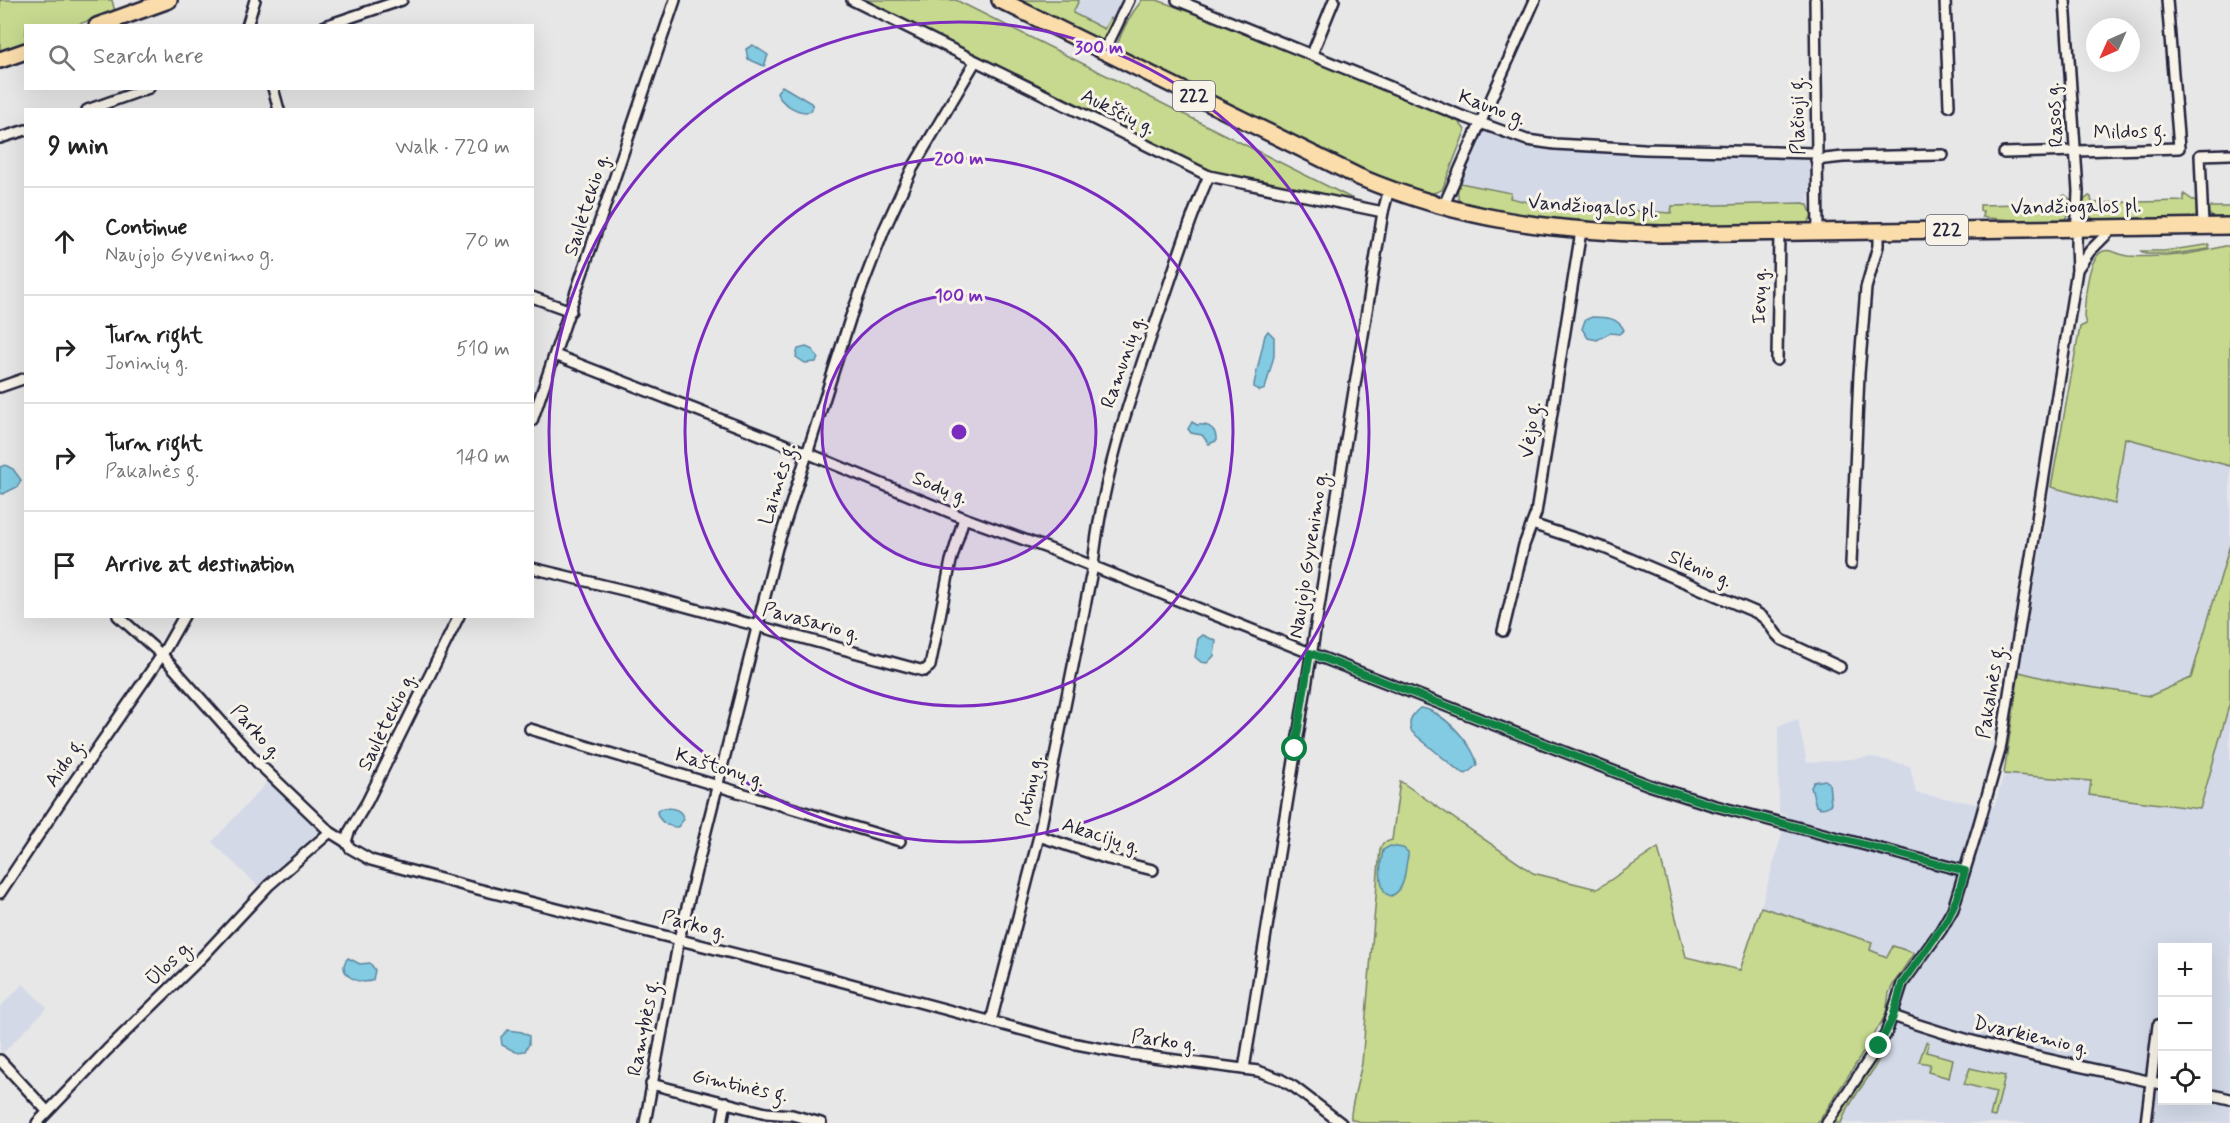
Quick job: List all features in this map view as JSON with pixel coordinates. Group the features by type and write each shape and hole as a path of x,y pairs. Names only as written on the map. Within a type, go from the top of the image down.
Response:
{"main road":[{"path":"103,24 169,0"},
{"name":"Vandžiogalos pl.","path":"1000,0 1296,147 1389,189 1443,207 1492,219 1581,231 1661,234 2230,225"},
{"path":"0,60 24,52"}],"street":[{"path":"248,24 255,0"},
{"path":"331,24 402,0"},
{"name":"Saulėtekio g.","path":"534,416 675,0"},
{"name":"Aukščių g.","path":"852,0 1209,176 1383,212"},
{"path":"1104,52 1129,0"},
{"name":"Kauno g.","path":"1177,0 1479,123 1527,140 1555,144 1644,149 1816,156"},
{"path":"1312,54 1334,0"},
{"path":"1443,207 1535,0"},
{"name":"Plačioji g.","path":"1815,0 1818,232"},
{"path":"1945,0 1949,106"},
{"name":"Rasos g.","path":"2065,0 2078,191 2077,228"},
{"name":"Mildos g.","path":"2004,153 2180,148 2168,0"},
{"name":"Laimės g.","path":"679,939 768,579 850,316 884,230 912,169 975,62"},
{"path":"93,108 143,90"},
{"path":"274,90 278,108"},
{"path":"0,138 24,131"},
{"path":"2203,226 2200,155 2230,154"},
{"path":"1816,156 1943,155"},
{"name":"Ramunių g.","path":"1093,566 1106,485 1120,429 1184,237 1209,176"},
{"name":"Naujojo Gyvenimo g.","path":"1244,1069 1310,653 1383,212 1389,189"},
{"path":"2077,270 2090,251 2114,227"},
{"name":"Pakalnės g.","path":"1827,1123 1879,1046 1893,1017 1902,984 1947,920 1957,898 2000,750 2077,270 2077,228"},
{"name":"Vėjo g.","path":"1503,631 1524,545 1533,524 1581,231"},
{"path":"1851,564 1859,374 1866,288 1878,246 1878,231"},
{"name":"Ievų g.","path":"1777,360 1779,233"},
{"path":"534,298 571,311"},
{"name":"Sodų g.","path":"555,355 807,453 964,518 1093,566 1659,789 1965,871"},
{"path":"0,387 24,379"},
{"name":"Pavasario g.","path":"534,568 636,593 926,670 930,666 951,561 964,518"},
{"name":"Slėnio g.","path":"1533,524 1607,549 1755,612 1768,620 1782,640 1840,668"},
{"name":"Putinų g.","path":"991,1021 1039,836 1093,566"},
{"name":"Parko g.","path":"120,618 162,655 219,718 240,745 330,832 346,842 350,848 377,862 470,888 679,939 1107,1051 1258,1071 1280,1079 1305,1094 1341,1123"},
{"name":"Aido g.","path":"0,893 162,655 183,618"},
{"name":"Saulėtekio g.","path":"346,842 458,618"},
{"name":"Kaštonų g.","path":"530,729 900,841"},
{"name":"Ūlos g.","path":"37,1123 270,885 330,832"},
{"name":"Akacijų g.","path":"1039,836 1153,870"},
{"name":"Ramybės g.","path":"645,1123 679,939"},
{"name":"Dvarkiemio g.","path":"1893,1017 1993,1047 2158,1083"},
{"path":"2146,1123 2158,1025"},
{"path":"0,1060 47,1111"},
{"name":"Gimtinės g.","path":"651,1084 766,1113 792,1115 822,1123"},
{"path":"2212,1095 2230,1099"},
{"path":"722,1123 726,1102"},
{"path":"1323,1123 1328,1113"}],"shaded area":[{"path":"1054,0 1121,0 1103,41"},
{"path":"1484,131 1540,146 1806,159 1811,163 1808,205 1804,203 1673,206 1672,213 1541,205 1510,198 1510,192 1460,183 1480,135"},
{"path":"2124,438 2230,466 2230,545 2191,678 2150,696 2069,684 2019,672 2051,487 2115,504"},
{"path":"2230,702 2230,1123 1827,1123 1879,1046 1894,1006 1920,957 1914,953 1888,957 1870,950 1872,942 1761,907 1787,816 1779,813 1778,726 1798,719 1807,763 1872,757 1910,766 1916,793 1994,807 2004,774 2092,781 2090,794 2200,809"},
{"path":"268,781 320,830 260,888 212,842"},
{"path":"23,984 47,1008 3,1053 0,1050 0,1007"}],"green space":[{"path":"0,0 112,0 115,12 79,24 24,24 24,43 0,52"},
{"path":"852,0 956,0 1357,201 1328,202 1209,176"},
{"path":"1020,0 1079,0 1073,13 1104,29 1110,18 1113,20 1104,39 1100,41"},
{"path":"1142,0 1157,0 1286,47 1459,122 1465,130 1464,134 1442,190 1433,193 1423,192 1362,171 1123,53 1118,43 1120,37"},
{"path":"1460,183 1511,193 1510,198 1541,205 1671,213 1672,206 1804,203 1808,205 1812,216 1806,225 1670,226 1569,222 1506,215 1468,206 1459,202"},
{"path":"2184,194 2198,204 2199,215 2195,218 2094,219 2085,214 2083,206 2084,200 2089,196 2092,203 2184,201"},
{"path":"2065,195 2071,200 2071,209 2070,215 2062,220 2026,221 1988,218 1982,217 1983,211 1980,211 1980,205 2063,203"},
{"path":"2207,207 2230,207 2230,219 2212,217"},
{"path":"2209,245 2209,249 2173,254 2145,254 2141,251 2164,251"},
{"path":"2230,246 2230,466 2125,438 2115,504 2051,487 2080,327 2086,324 2084,317 2086,293 2094,260 2105,251 2128,256 2152,257 2189,254"},
{"path":"2230,545 2230,702 2200,809 2089,795 2091,781 2004,774 2019,672 2069,684 2150,696 2191,678"},
{"path":"1400,781 1533,873 1597,889 1658,848 1686,957 1740,970 1761,907 1872,942 1870,950 1887,957 1893,946 1914,953 1889,993 1886,1014 1818,1123 1363,1123 1351,1119 1362,1063 1380,849 1383,843 1392,840"},
{"path":"1926,1042 1929,1043 1926,1052 1953,1059 1949,1078 1928,1072 1930,1064 1919,1062"},
{"path":"1884,1046 1876,1065 1841,1123 1833,1123"},
{"path":"1970,1068 2005,1076 1995,1117 1990,1116 1996,1092 1964,1084"}],"water":[{"path":"753,45 768,55 764,66 748,59 746,49"},
{"path":"782,86 811,103 813,106 811,111 796,110 786,104 777,92"},
{"path":"1592,317 1615,320 1624,330 1619,334 1610,333 1597,340 1588,338 1582,329 1585,320"},
{"path":"1268,331 1274,337 1274,356 1265,389 1260,391 1254,387 1254,384 1265,335"},
{"path":"806,347 813,350 818,358 816,362 805,363 796,357 798,349"},
{"path":"1192,422 1211,428 1215,433 1216,441 1209,444 1202,435 1191,433 1188,429"},
{"path":"5,465 13,469 21,480 17,487 3,494 0,493 0,467"},
{"path":"1203,635 1216,641 1214,656 1207,663 1195,657 1198,639"},
{"path":"1420,708 1437,715 1456,729 1470,748 1477,765 1466,774 1459,771 1412,732 1411,718"},
{"path":"1825,780 1829,783 1831,804 1820,808 1816,806 1811,787 1814,782"},
{"path":"659,809 675,809 681,813 684,819 678,827 667,825 660,819 657,812"},
{"path":"1390,846 1403,848 1408,852 1402,884 1400,889 1391,896 1383,889 1380,873 1383,850"},
{"path":"348,958 360,964 370,963 375,970 373,980 362,982 350,977 344,969"},
{"path":"508,1030 522,1032 529,1036 529,1044 525,1051 516,1052 502,1045 501,1037"}],"route":[{"path":"1295,749 1310,653 1649,785 1712,805 1965,871 1953,909 1947,920 1902,984 1894,1006 1893,1017 1879,1046"}]}
